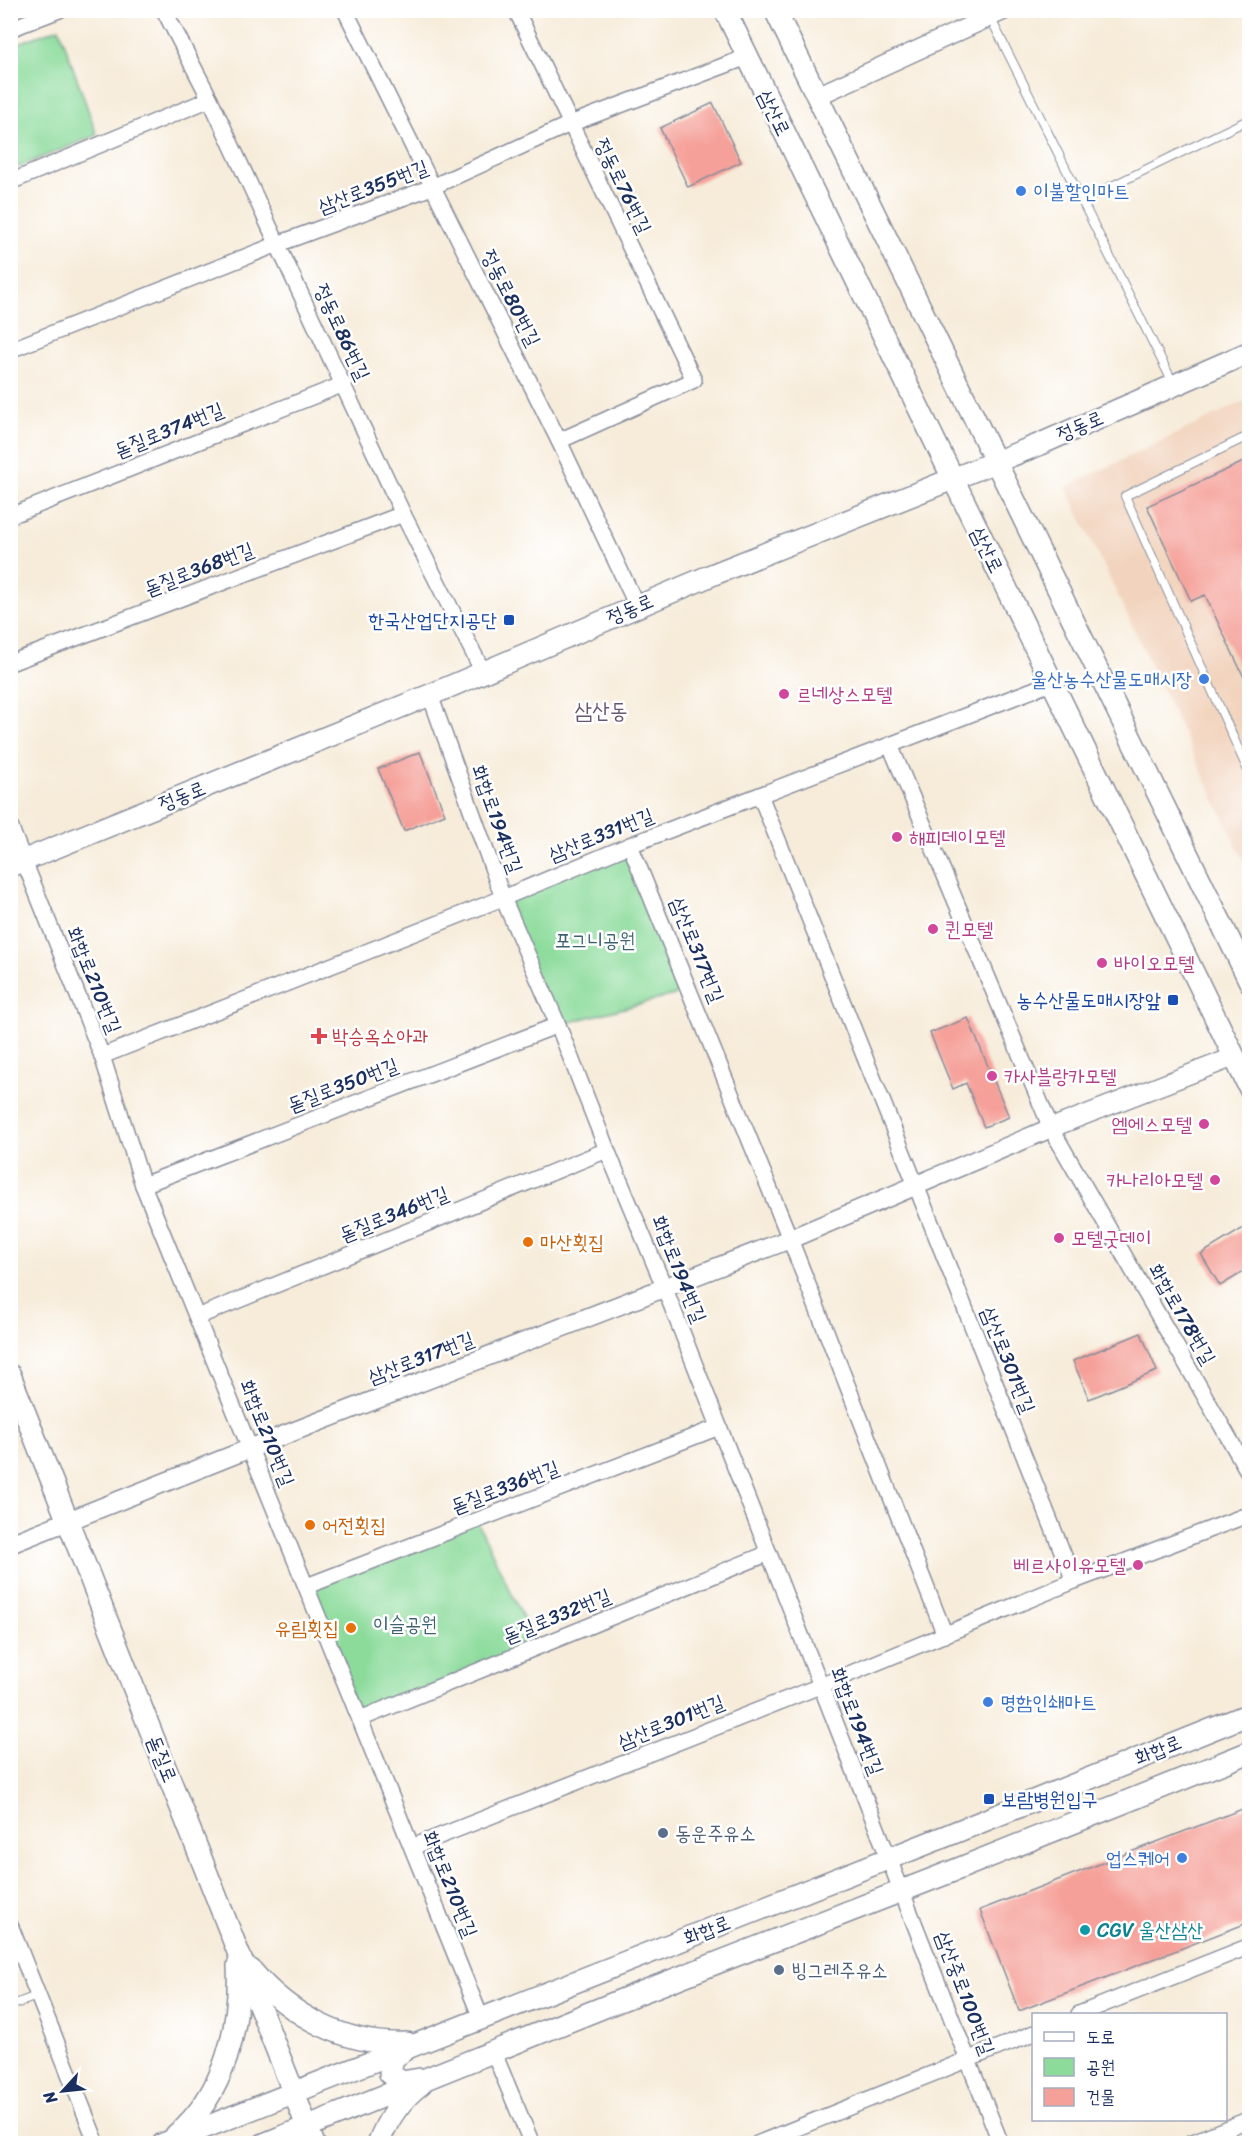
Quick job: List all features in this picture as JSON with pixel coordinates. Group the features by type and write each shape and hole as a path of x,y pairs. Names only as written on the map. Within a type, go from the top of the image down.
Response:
{"main road":[{"name":"삼산로","path":"725,10 1250,1089"},
{"path":"776,10 1250,982"},
{"name":"정동로","path":"17,863 430,695 637,606 996,462 1250,352"},
{"name":"돋질로","path":"10,1375 310,2135"},
{"name":"화합로","path":"165,2143 1250,1714"},
{"name":"화합로","path":"264,2144 310,2135 432,2076 1250,1752"},
{"path":"236,1947 265,1987 283,2002 319,2025 358,2038 381,2042 420,2042"},
{"path":"165,2143 194,2117 221,2074 234,2031 239,1989 236,1947"},
{"path":"420,2042 393,2058 390,2073 402,2082 432,2076"},
{"path":"378,2144 385,2126 405,2098 432,2076"}],"street":[{"path":"10,29 59,10"},
{"name":"정동로86번길","path":"164,10 210,99 403,514 483,672"},
{"name":"정동로80번길","path":"345,10 559,441 637,606"},
{"name":"정동로76번길","path":"516,10 694,381 559,441"},
{"path":"817,96 994,13"},
{"name":"삼산로355번길","path":"10,350 278,244 432,188 570,124 747,57"},
{"path":"10,182 210,99"},
{"name":"돋질로374번길","path":"10,516 344,384"},
{"name":"돋질로368번길","path":"10,663 403,514"},
{"name":"삼산로331번길","path":"102,1056 630,845 1051,683"},
{"name":"화합로194번길","path":"430,695 502,898 558,1025 665,1289 888,1859"},
{"name":"화합로178번길","path":"891,746 1051,1128 1250,1475"},
{"path":"760,795 916,1187"},
{"name":"화합로210번길","path":"10,826 17,863 102,1056 143,1185 481,2018"},
{"name":"삼산로317번길","path":"630,845 790,1239"},
{"name":"돋질로350번길","path":"143,1185 558,1025"},
{"name":"삼산로317번길","path":"10,1544 251,1448 665,1289 916,1187 1051,1128 1234,1057"},
{"name":"돋질로346번길","path":"197,1317 607,1150"},
{"name":"삼산로301번길","path":"916,1187 1074,1581"},
{"path":"790,1239 945,1635"},
{"name":"돋질로336번길","path":"307,1586 719,1427"},
{"name":"삼산로301번길","path":"412,1847 820,1686 1074,1581 1250,1514"},
{"name":"돋질로332번길","path":"360,1719 769,1553"},
{"name":"삼산중로100번길","path":"888,1859 1001,2144"},
{"path":"10,1925 97,2144"},
{"path":"1082,2013 1250,1946"},
{"path":"757,2144 1032,2034"},
{"path":"494,2051 532,2144"},
{"path":"1188,2144 1250,2119"}],"lane":[{"path":"994,13 1174,386"},
{"path":"1083,200 1250,119"},
{"path":"1250,435 1125,496 1250,775"},
{"path":"10,2006 39,1995"}],"shaded area":[{"name":"울산농수산물도매시장","path":"1249,399 1249,871 1066,487"}],"green space":[{"path":"59,28 97,135 11,170 11,46"},
{"name":"포그니공원","path":"630,845 690,991 558,1025 503,898"},
{"name":"이슬공원","path":"477,1521 537,1647 360,1719 307,1586"}],"building":[{"path":"713,103 741,162 688,187 660,128"},
{"path":"1250,459 1250,690 1205,595 1191,601 1147,506"},
{"path":"420,752 445,814 404,831 378,769"},
{"path":"968,1018 1009,1117 984,1127 966,1083 953,1089 930,1033"},
{"path":"1250,1224 1250,1268 1220,1286 1201,1254"},
{"path":"1141,1333 1157,1371 1089,1399 1073,1361"},
{"name":"업스퀘어","path":"1250,1806 1250,1922 1019,2011 980,1910"}],"place":[{"name":"이불할인마트","path":"1021,191"},
{"name":"한국산업단지공단","path":"509,620"},
{"name":"울산농수산물도매시장","path":"1204,679"},
{"name":"르네상스모텔","path":"784,694"},
{"name":"해피데이모텔","path":"897,837"},
{"name":"퀸모텔","path":"933,929"},
{"name":"바이오모텔","path":"1102,963"},
{"name":"농수산물도매시장앞","path":"1173,1000"},
{"name":"박승옥소아과","path":"319,1036"},
{"name":"카사블랑카모텔","path":"992,1076"},
{"name":"엠에스모텔","path":"1204,1124"},
{"name":"카나리아모텔","path":"1215,1180"},
{"name":"모텔굿데이","path":"1059,1238"},
{"name":"마산횟집","path":"528,1242"},
{"name":"어전횟집","path":"310,1525"},
{"name":"베르사이유모텔","path":"1138,1565"},
{"name":"유림횟집","path":"351,1628"},
{"name":"명함인쇄마트","path":"988,1702"},
{"name":"보람병원입구","path":"989,1799"},
{"name":"동운주유소","path":"663,1833"},
{"name":"업스퀘어","path":"1182,1858"},
{"name":"CGV 울산삼산","path":"1085,1930"},
{"name":"빙그레주유소","path":"779,1970"}],"district":[{"name":"삼산동","path":"601,710"}]}
